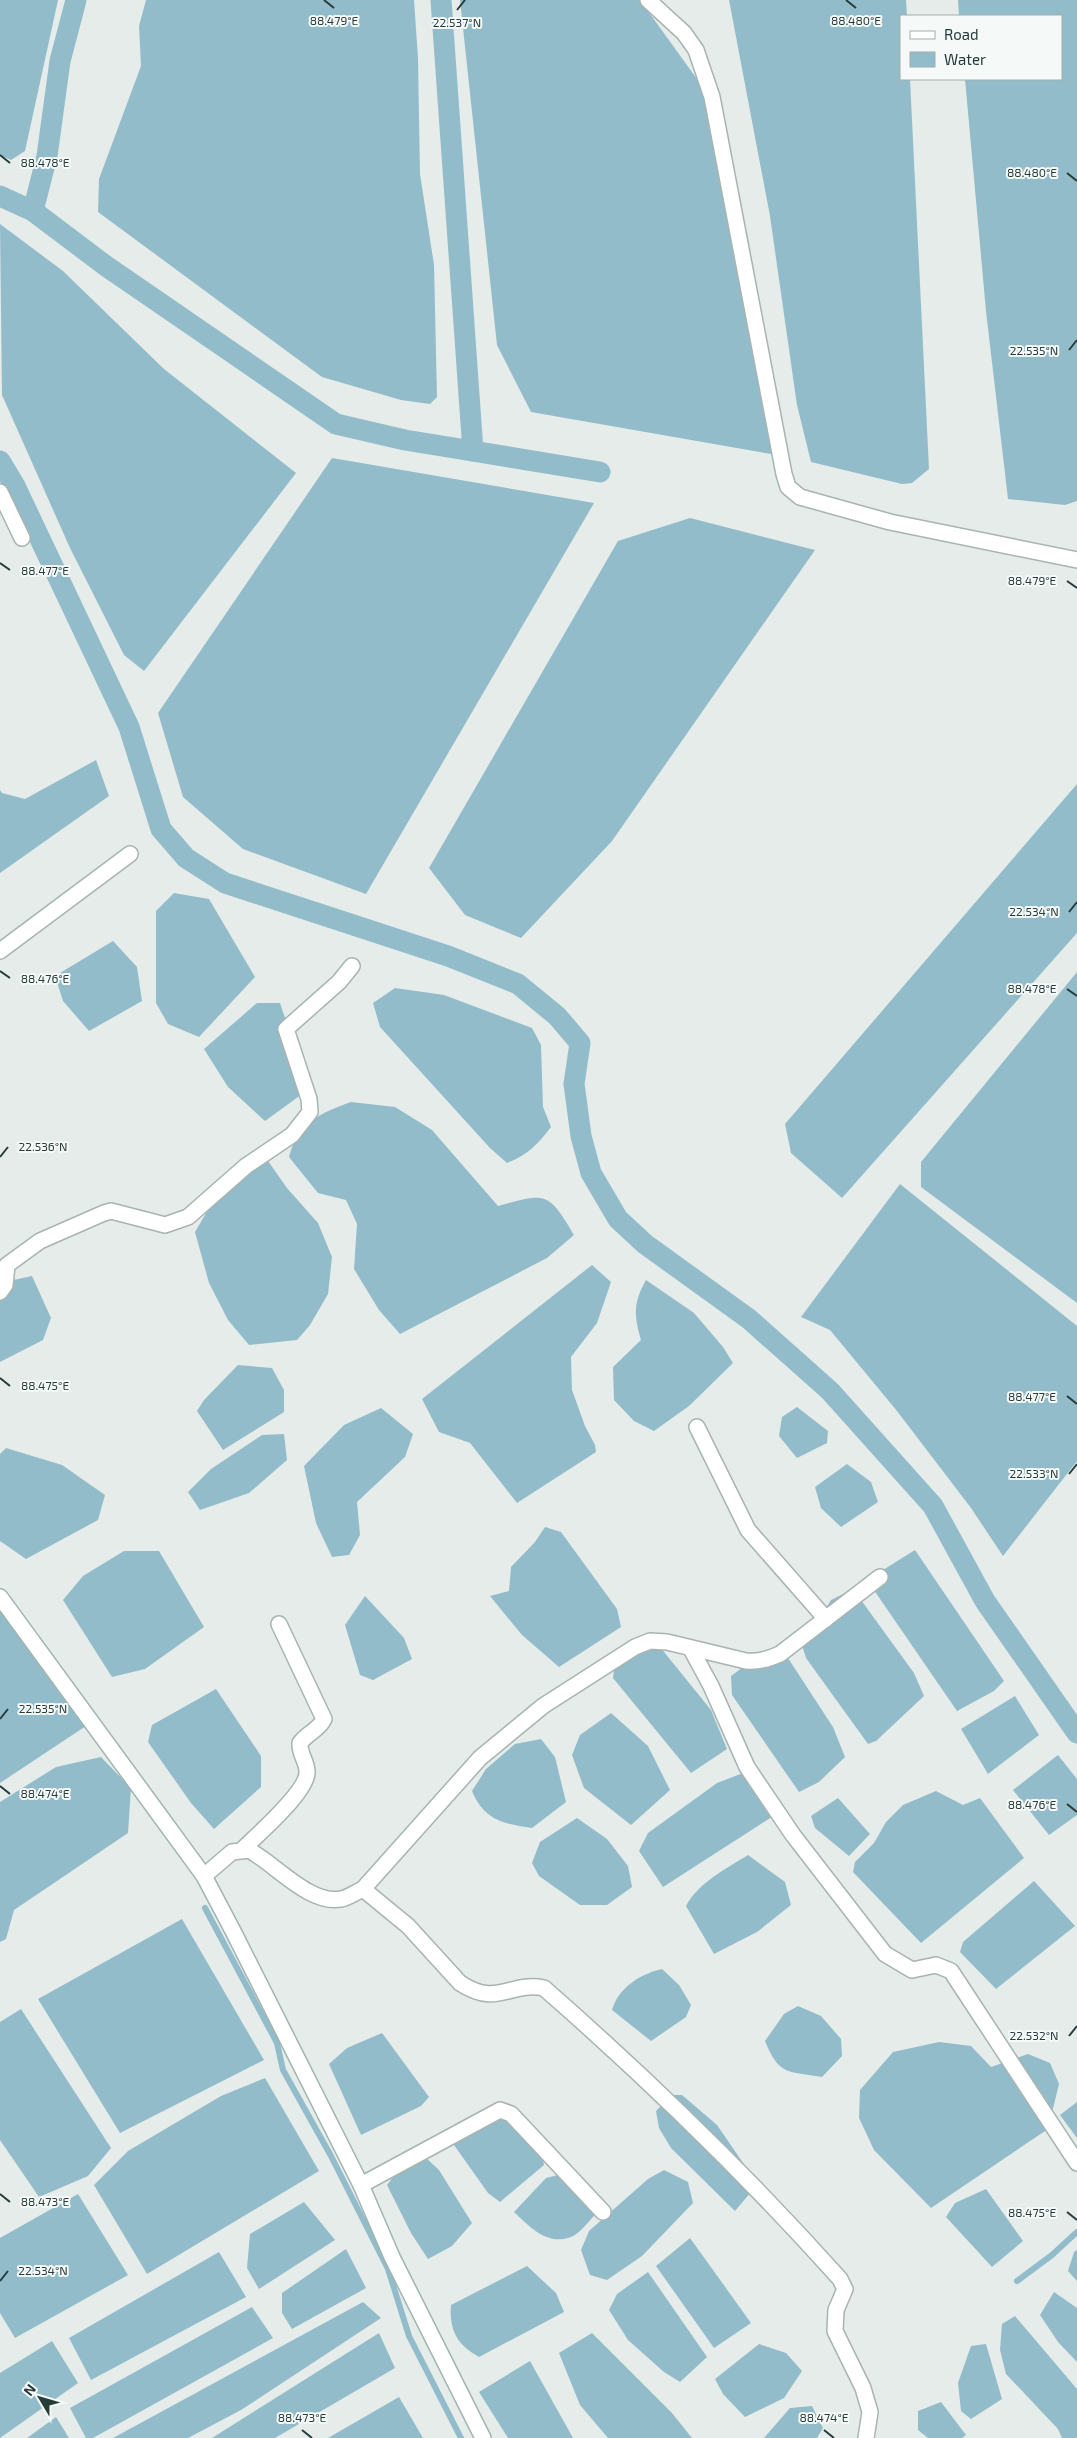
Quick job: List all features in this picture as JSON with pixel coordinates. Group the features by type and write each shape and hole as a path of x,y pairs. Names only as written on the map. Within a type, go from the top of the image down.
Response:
{"street":[{"path":"648,0 684,33 696,50 712,96 757,339 788,487 800,497 890,522 1077,560"},
{"path":"0,492 22,538"},
{"path":"0,951 130,854"},
{"path":"0,1292 5,1284 7,1265 40,1241 104,1212 165,1224 176,1223 188,1217 246,1166 292,1136 310,1112 309,1099 286,1029 339,982 352,966"},
{"path":"697,1427 748,1530 826,1619"},
{"path":"243,1849 256,1854 312,1894 329,1899 342,1899 362,1889 480,1758 543,1706 635,1647 650,1641 667,1642 691,1649 758,1662 780,1654 880,1577"},
{"path":"0,1597 204,1876 234,1931 361,2186 392,2256 483,2438"},
{"path":"204,1876 232,1852 243,1849 282,1811 305,1782 307,1768 300,1743 319,1728 324,1719 279,1624"},
{"path":"691,1649 712,1686 747,1767 793,1835 886,1954 912,1970 936,1965 950,1970 1077,2163"},
{"path":"362,1889 408,1926 460,1983 470,1990 494,1995 532,1986 544,1988 637,2070 783,2215 840,2279 845,2289 836,2310 834,2320 835,2331 865,2396 870,2412 866,2438"},
{"path":"361,2186 500,2110 511,2114 603,2212"}],"water":[{"path":"0,0 58,0 25,151 11,160 0,155"},
{"path":"146,0 414,0 418,58 420,174 434,265 437,397 430,404 401,400 322,377 98,212 99,179 141,66 139,26"},
{"path":"460,0 640,0 702,86 770,425 771,454 531,412 497,345"},
{"path":"729,0 906,0 907,15 900,15 900,80 910,80 929,469 912,483 902,484 811,462 797,405 770,216"},
{"path":"958,0 1077,0 1077,501 1065,505 1008,499 986,311 965,80 1062,80 1062,15 959,15"},
{"path":"0,224 63,271 164,369 296,473 144,671 124,655 70,548 2,395"},
{"path":"332,458 594,503 366,894 243,849 183,797 158,713"},
{"path":"690,518 815,550 612,841 521,938 465,915 429,868 618,541"},
{"path":"96,760 109,796 0,873 0,790 2,793 25,799"},
{"path":"1077,784 1077,933 842,1198 791,1153 785,1124"},
{"path":"174,893 209,899 255,977 199,1037 168,1024 156,1003 156,911"},
{"path":"113,941 137,967 142,1001 89,1031 63,1001 55,976"},
{"path":"1077,972 1077,1303 921,1187 921,1162"},
{"path":"395,988 444,995 532,1028 541,1045 543,1107 551,1127 542,1139 521,1156 507,1163 490,1148 380,1027 373,1003"},
{"path":"257,1003 280,1003 309,1089 265,1121 228,1087 204,1049"},
{"path":"351,1102 395,1107 432,1130 498,1206 526,1199 544,1199 558,1210 574,1235 547,1258 400,1334 379,1310 354,1269 357,1224 346,1200 318,1193 289,1157 293,1145 304,1128 320,1115"},
{"path":"268,1161 287,1188 318,1223 332,1257 328,1294 310,1325 297,1340 249,1345 228,1320 209,1283 195,1232 216,1196 246,1168"},
{"path":"900,1184 1077,1326 1077,1461 1003,1556 971,1508 897,1411 830,1330 801,1317"},
{"path":"592,1265 611,1282 597,1323 571,1357 572,1390 585,1426 595,1445 596,1452 517,1503 470,1443 439,1432 422,1399"},
{"path":"32,1276 51,1318 43,1340 0,1362 0,1283"},
{"path":"646,1280 694,1313 723,1347 733,1363 689,1406 654,1431 634,1421 614,1400 613,1367 641,1340 636,1309"},
{"path":"238,1365 272,1368 284,1390 284,1412 223,1450 197,1411 204,1400"},
{"path":"797,1407 828,1431 827,1443 797,1458 779,1436 782,1417"},
{"path":"381,1408 413,1434 405,1457 357,1502 360,1535 349,1555 332,1557 316,1523 304,1466 344,1425"},
{"path":"284,1434 287,1460 249,1493 200,1510 188,1492 211,1469 262,1435"},
{"path":"6,1448 62,1465 105,1495 98,1520 26,1559 0,1541 0,1454"},
{"path":"847,1464 871,1482 878,1502 841,1527 821,1508 815,1487"},
{"path":"545,1527 561,1532 617,1609 621,1627 559,1667 522,1635 490,1596 509,1591 511,1567 535,1542"},
{"path":"915,1550 1004,1681 994,1691 957,1711 867,1580"},
{"path":"124,1551 159,1551 204,1627 145,1669 112,1677 63,1600 83,1576"},
{"path":"853,1589 914,1673 924,1696 876,1741 868,1744 806,1658 800,1639 819,1619 831,1600"},
{"path":"365,1596 404,1638 412,1659 373,1680 360,1675 345,1625"},
{"path":"0,1608 89,1724 0,1783"},
{"path":"660,1647 711,1710 727,1749 691,1773 613,1678 615,1663 640,1651"},
{"path":"784,1652 833,1727 845,1757 819,1782 799,1792 732,1695 731,1676 757,1657"},
{"path":"216,1689 261,1756 261,1787 214,1829 191,1803 148,1742 152,1725"},
{"path":"1015,1696 1039,1735 988,1774 961,1729"},
{"path":"611,1713 648,1746 670,1790 631,1825 584,1788 572,1755 580,1735"},
{"path":"541,1739 555,1757 566,1802 532,1828 512,1825 496,1819 482,1808 472,1791 486,1769 515,1744"},
{"path":"1058,1755 1077,1779 1077,1815 1049,1835 1013,1790"},
{"path":"101,1757 131,1788 128,1833 14,1910 6,1939 0,1942 0,1802 56,1767"},
{"path":"743,1773 775,1815 663,1887 639,1851 648,1833 717,1783"},
{"path":"936,1791 963,1805 980,1798 1024,1858 921,1943 853,1872 855,1862 874,1843 886,1822 903,1805"},
{"path":"838,1798 870,1834 849,1856 815,1828 811,1816"},
{"path":"577,1818 607,1839 628,1866 632,1887 607,1905 580,1905 539,1876 532,1863 540,1842"},
{"path":"748,1855 785,1882 791,1905 757,1932 714,1954 686,1906 705,1883"},
{"path":"1034,1881 1075,1926 996,1989 960,1952 963,1942"},
{"path":"182,1919 264,2060 120,2133 38,1999"},
{"path":"662,1969 679,1985 691,2005 686,2017 651,2041 612,2010 619,1995 631,1983 646,1974"},
{"path":"798,2006 821,2016 841,2039 842,2056 822,2077 786,2070 775,2061 765,2041 784,2014"},
{"path":"21,2009 111,2148 88,2176 39,2197 0,2140 0,2022"},
{"path":"382,2033 429,2097 421,2106 361,2135 329,2064 347,2048"},
{"path":"939,2042 971,2046 991,2067 1028,2054 1050,2063 1059,2084 1048,2129 931,2208 874,2150 859,2118 860,2090 893,2052"},
{"path":"265,2078 319,2171 147,2274 94,2185 128,2151 221,2096"},
{"path":"672,2095 682,2095 717,2125 750,2173 751,2192 735,2211 671,2148 659,2128 656,2111"},
{"path":"1077,2102 1077,2138 1060,2115"},
{"path":"510,2107 541,2147 544,2165 500,2202 488,2193 454,2145 457,2135"},
{"path":"426,2158 439,2170 472,2223 452,2246 428,2259 411,2233 387,2185 400,2168"},
{"path":"664,2170 688,2182 693,2203 642,2256 607,2280 590,2275 581,2250 589,2231 648,2179"},
{"path":"570,2172 597,2213 581,2230 571,2237 554,2239 547,2237 533,2229 514,2212 546,2178"},
{"path":"986,2189 1023,2241 992,2267 946,2217 955,2203"},
{"path":"78,2194 128,2275 15,2338 0,2313 0,2238"},
{"path":"304,2202 335,2240 259,2289 247,2268 250,2234"},
{"path":"690,2238 751,2323 714,2348 656,2266"},
{"path":"346,2249 366,2288 292,2329 282,2313 282,2293"},
{"path":"1077,2250 1077,2281 1068,2271 1074,2252"},
{"path":"219,2252 246,2297 91,2380 69,2338"},
{"path":"527,2266 556,2293 564,2312 479,2357 465,2347 456,2336 451,2322 451,2305"},
{"path":"648,2272 707,2357 680,2382 664,2372 628,2340 609,2310 617,2294"},
{"path":"1054,2292 1077,2308 1077,2362 1058,2342 1040,2315"},
{"path":"363,2302 381,2318 241,2410 188,2438 113,2438"},
{"path":"252,2307 273,2338 93,2438 86,2438 70,2408"},
{"path":"1015,2316 1077,2389 1077,2438 1062,2438 1058,2429 1006,2374 1000,2350 1002,2324"},
{"path":"379,2333 395,2368 275,2438 212,2438"},
{"path":"592,2333 672,2413 692,2438 608,2438 580,2405 559,2353"},
{"path":"52,2341 78,2383 0,2438 0,2373"},
{"path":"759,2344 786,2353 802,2371 784,2398 745,2417 723,2394 715,2379"},
{"path":"986,2344 1002,2399 971,2419 961,2411 958,2383 971,2346"},
{"path":"530,2361 573,2438 508,2438 479,2392"},
{"path":"399,2397 423,2438 328,2438"},
{"path":"941,2402 966,2435 962,2438 928,2438 918,2430 918,2411"},
{"path":"812,2406 823,2428 817,2438 764,2438 790,2408"},
{"path":"56,2417 69,2438 27,2438"}],"waterway":[{"path":"33,211 47,156 60,61 76,0"},
{"path":"441,0 473,451"},
{"path":"0,196 33,211 106,266 336,424 405,440 600,472"},
{"path":"0,461 15,486 129,727 161,829 186,858 225,883 448,956 518,984 557,1016 580,1043 574,1084 581,1136 591,1173 618,1219 645,1244 749,1319 830,1391 933,1506 985,1601 1077,1733"},
{"path":"205,1908 277,2043 283,2070 331,2156 388,2269 409,2336 461,2438"},
{"path":"1017,2281 1052,2255 1077,2232"}]}
